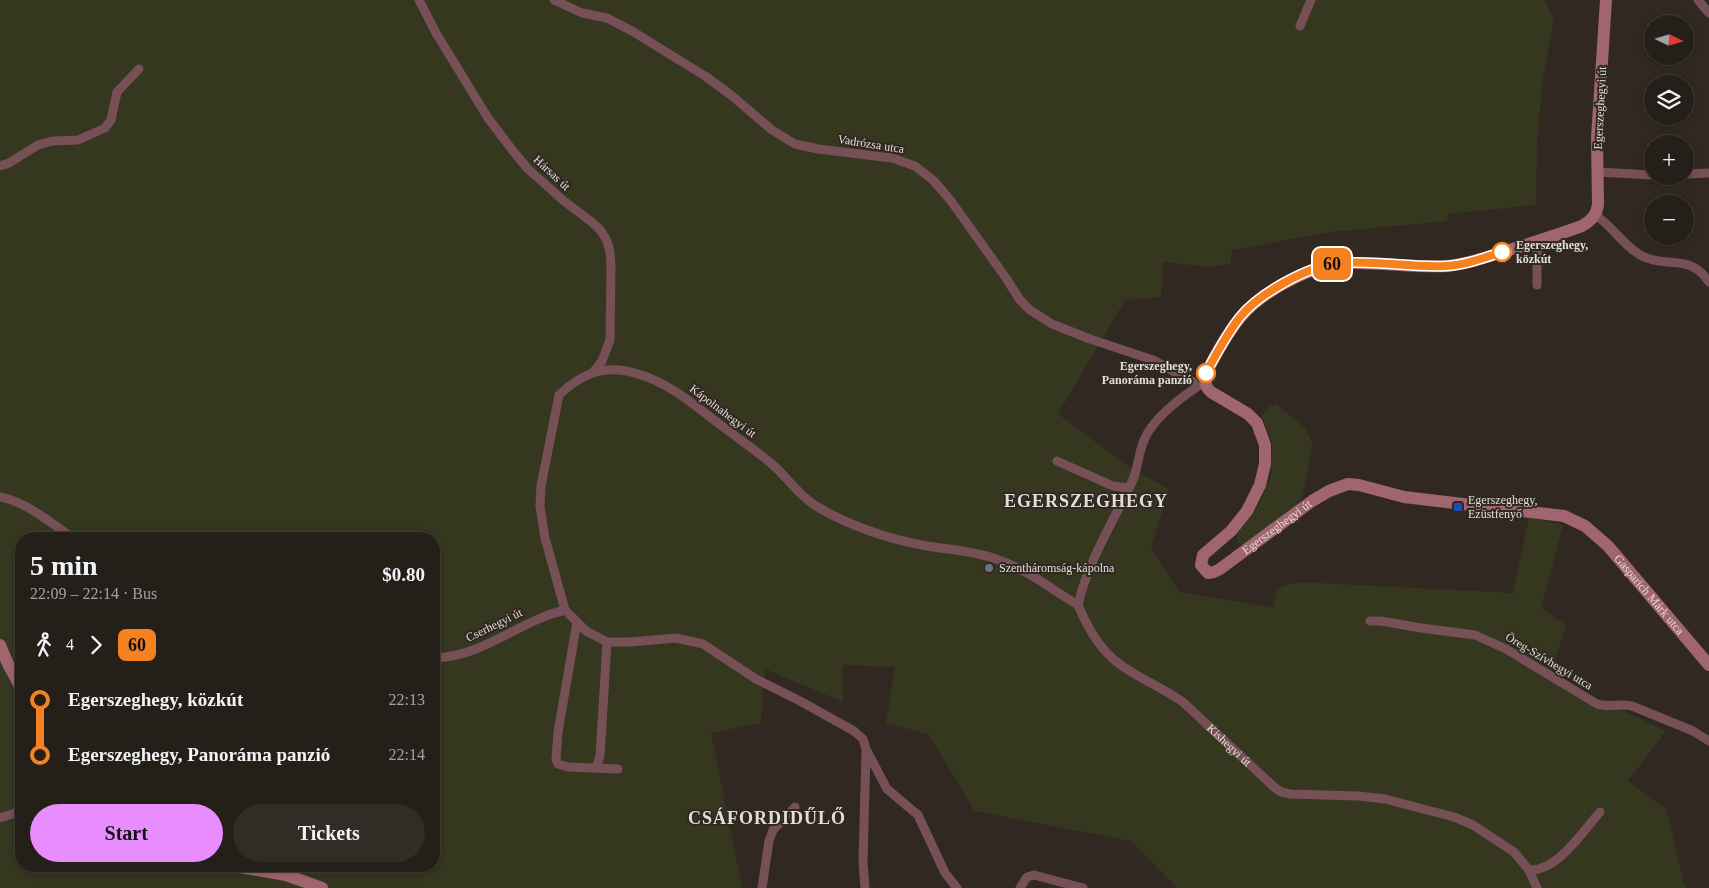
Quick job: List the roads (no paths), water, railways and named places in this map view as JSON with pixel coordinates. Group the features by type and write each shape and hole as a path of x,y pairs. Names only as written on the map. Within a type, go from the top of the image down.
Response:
{"street":[{"name":"Hársas út","path":"419,0 488,118 513,151 528,169 564,201 593,223 607,241 611,266 610,334 607,351 594,371"},
{"name":"Vadrózsa utca","path":"554,0 582,13 607,18 632,31 705,76 731,95 772,130 795,144 818,150 892,158 915,166 930,177 951,201 1020,300 1030,310 1052,324 1075,334 1153,360 1201,385"},
{"path":"1300,26 1312,0"},
{"name":"Egerszeghegyi út","path":"1595,215 1598,204 1598,111 1606,0"},
{"path":"1698,0 1709,13"},
{"path":"0,166 9,163 38,145 52,141 78,140 105,128 112,120 117,92 139,69"},
{"path":"1597,172 1644,175"},
{"path":"1694,174 1709,173"},
{"path":"1078,605 1090,568 1133,479 1143,442 1148,433 1173,406 1201,385 1206,373 1238,320 1267,294 1316,269 1332,264 1456,265 1488,257 1582,226 1588,223 1595,215 1602,219 1622,241 1641,255 1652,260 1694,266 1709,282"},
{"path":"1537,241 1537,285"},
{"name":"Kápolnahegyi út","path":"594,371 636,373 662,383 772,464 814,505 836,517 889,538 924,546 976,553 1007,562 1030,573 1078,605"},
{"path":"594,371 570,385 560,395 541,486 542,525 565,610 586,631 607,642 676,638 703,644 756,680 800,701 854,731 863,739 866,749 887,788 918,815 945,873 956,888"},
{"name":"Egerszeghegyi út","path":"1201,385 1251,416 1262,432 1265,453 1264,471 1260,485 1247,511 1231,531 1203,555 1202,565 1208,572 1214,572 1228,564 1321,495 1348,484 1359,485 1404,498 1564,516 1585,526"},
{"path":"1058,461 1112,486 1129,488"},
{"path":"0,497 25,506 64,532"},
{"name":"Gasparich Márk utca","path":"1585,526 1608,546 1709,665"},
{"name":"Kishegyi út","path":"1078,605 1091,632 1111,657 1121,665 1171,693 1184,703 1281,792 1298,795 1371,797 1444,814 1473,825 1514,852 1529,870 1537,888"},
{"name":"Cserhegyi út","path":"440,658 451,657 480,648 534,620 565,610"},
{"name":"Öreg-Szívhegyi utca","path":"1370,621 1475,634 1506,648 1597,704 1604,706 1625,704 1632,706 1693,730 1709,741"},
{"path":"576,622 558,732 556,759 558,764 568,767 618,769"},
{"path":"596,768 600,756 607,642"},
{"path":"0,646 15,677"},
{"path":"865,888 863,862 866,749"},
{"path":"762,888 769,841 773,830 795,807"},
{"path":"1529,870 1540,870 1561,856 1600,812"},
{"path":"0,818 15,813"},
{"path":"269,872 286,875 322,888"},
{"path":"1020,888 1027,877 1034,875 1083,888"}],"place":[{"name":"Egerszeghegy, közkút","path":"1502,252"},
{"name":"Egerszeghegy, Panoráma panzió","path":"1206,373"},
{"name":"Egerszeghegy, Ezüstfenyő","path":"1458,507"},
{"name":"Szentháromság-kápolna","path":"989,568"}],"district":[{"name":"EGERSZEGHEGY","path":"1086,501"},
{"name":"CSÁFORDIDŰLŐ","path":"767,818"}]}
